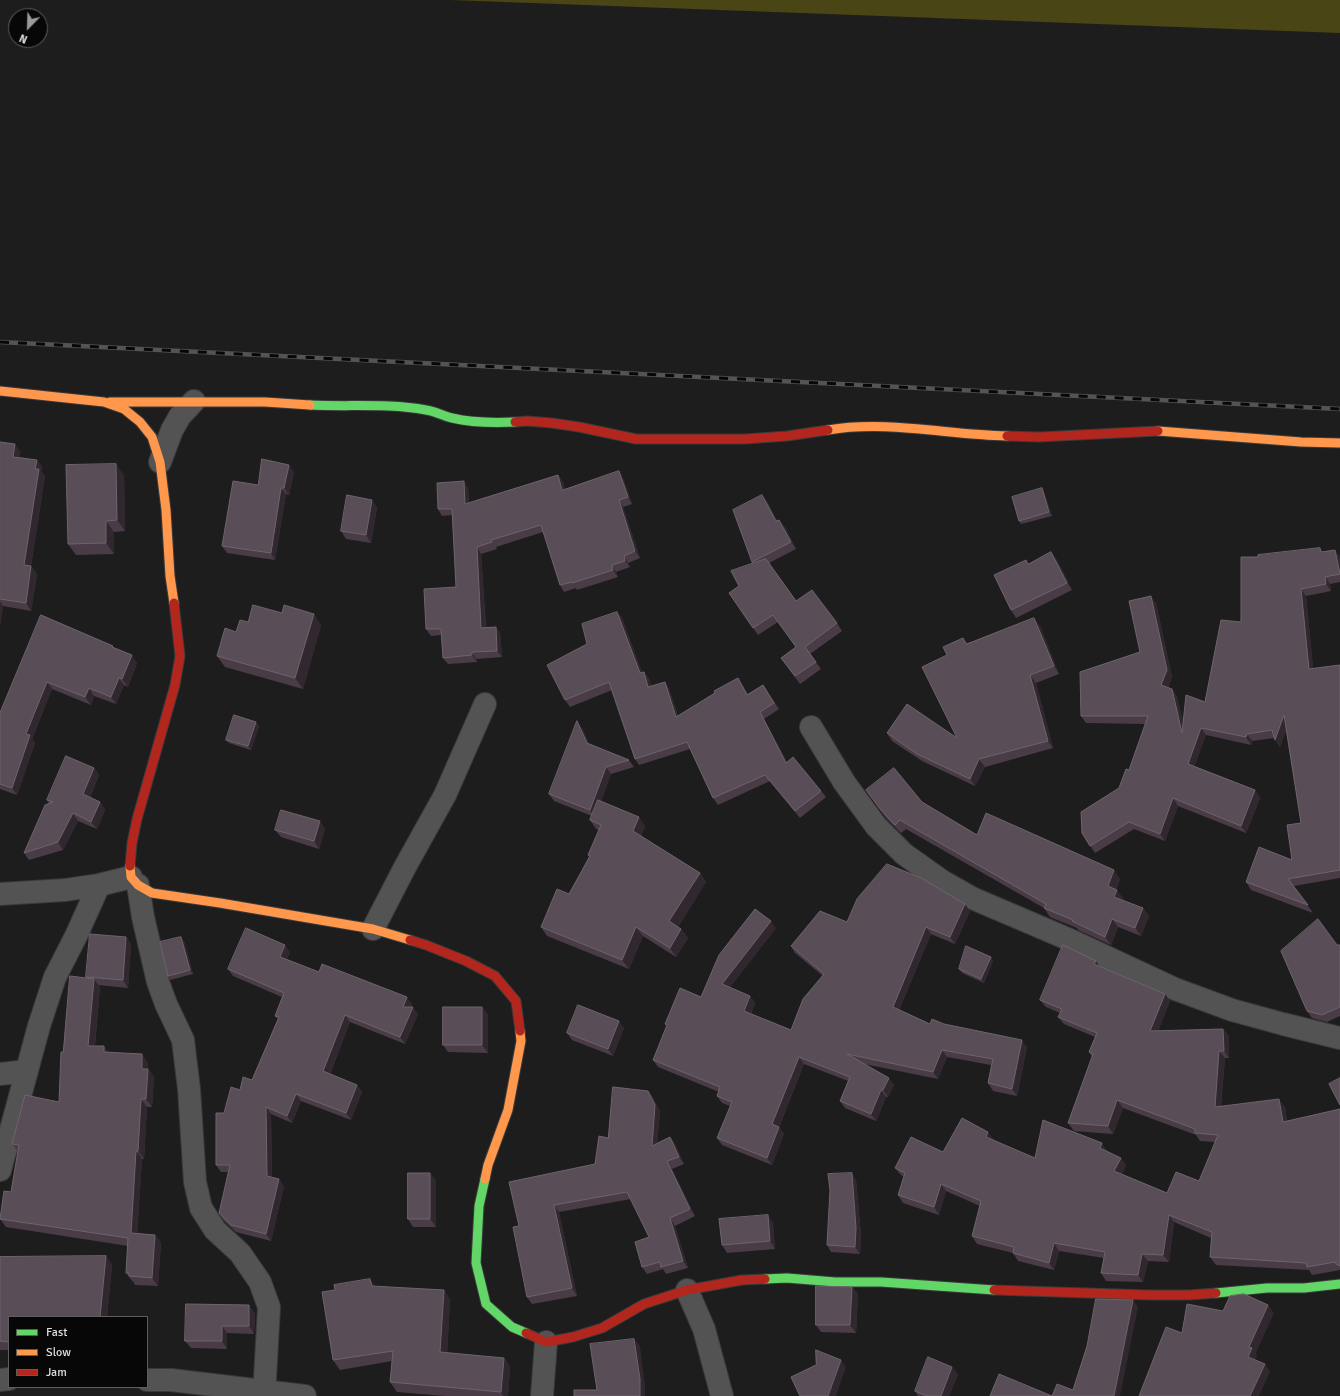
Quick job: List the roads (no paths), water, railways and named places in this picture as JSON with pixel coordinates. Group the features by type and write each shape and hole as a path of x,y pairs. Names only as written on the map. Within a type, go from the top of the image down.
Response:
{"street":[{"path":"0,391 104,402 194,401 398,407 427,410 450,418 470,422 496,423 527,421 552,423 636,439 745,439 787,436 845,427 877,426 907,427 955,433 1039,437 1159,431 1340,444"},
{"path":"160,462 172,430 180,416 194,401"},
{"path":"104,402 124,409 140,422 152,437 160,462 166,510 170,576 177,619 180,656 175,685 137,819 130,862 158,982 166,1004 183,1040 189,1089 195,1182 201,1208 215,1230 240,1253 260,1282 269,1308 265,1394"},
{"path":"373,929 445,795 485,704"},
{"path":"811,727 844,782 876,826 904,854 942,881 972,898 1088,947 1175,989 1232,1010 1340,1038"},
{"path":"0,894 65,890 134,881 152,893 373,929 426,945 466,961 496,976 516,1001 520,1042 508,1110 488,1164 479,1206 476,1263 486,1304 512,1327 546,1342 573,1337 602,1328 644,1304 687,1290 742,1280 787,1278 835,1282 882,1282 978,1289 1149,1295 1189,1295 1267,1288 1304,1288 1340,1284"},
{"path":"0,1170 39,1026 55,977 76,936 99,885"},
{"path":"0,1074 27,1071"},
{"path":"687,1290 704,1329 722,1396"},
{"path":"542,1396 546,1342"},
{"path":"148,1380 171,1380 265,1394 305,1396"}],"railway":[{"path":"0,342 1340,409"}]}
